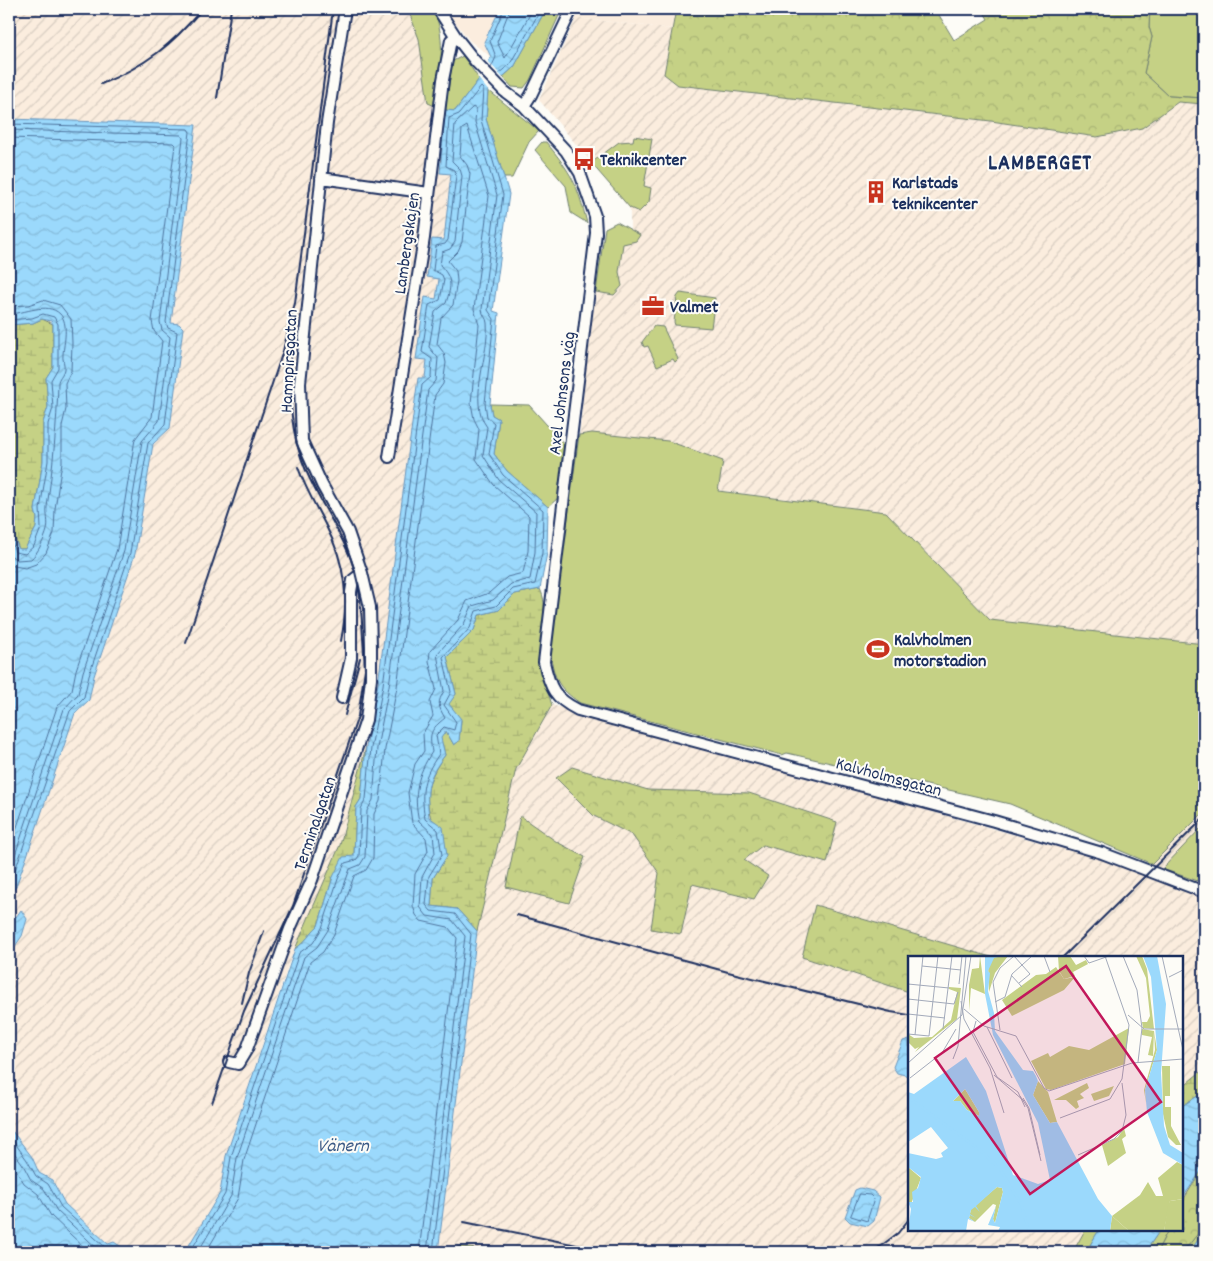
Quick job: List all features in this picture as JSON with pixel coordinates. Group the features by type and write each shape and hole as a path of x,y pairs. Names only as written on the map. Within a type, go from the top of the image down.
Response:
{"street":[{"name":"Hamnpirsgatan","path":"345,9 326,123 300,383 302,441 322,485 348,532 362,574"},
{"name":"Axel Johnsons väg","path":"438,9 456,37 473,58 504,91 524,106 566,151 580,173 595,216 596,233 544,662 549,685 562,702"},
{"path":"524,106 531,96 572,9"},
{"name":"Lambergskajen","path":"389,457 429,194 443,80 451,40 456,37"},
{"path":"321,178 429,194"},
{"path":"342,698 352,658 351,592 354,580 362,574"},
{"name":"Terminalgatan","path":"229,1062 238,1064 247,1049 290,928 312,880 366,720 371,678 370,607 362,574"},
{"name":"Kalvholmsgatan","path":"562,702 578,710 994,820 1102,853 1204,892"}],"shaded area":[{"path":"9,9 408,9 419,39 428,103 445,110 440,172 451,174 444,240 432,239 427,277 439,278 436,299 425,298 416,358 427,360 425,378 418,379 378,684 366,747 340,845 289,963 226,1156 220,1193 185,1252 129,1252 124,1248 108,1244 65,1204 52,1180 39,1173 32,1157 9,1127 9,955 22,936 27,919 21,910 16,917 9,912 9,898 16,886 75,713 89,700 94,676 135,554 153,444 170,428 183,328 171,324 196,125 9,119"},
{"path":"445,9 500,9 484,42 491,57 470,41"},
{"path":"580,9 676,9 673,29 576,18"},
{"path":"576,18 673,29 664,74 678,85 991,121 1097,137 1142,128 1178,102 1204,104 1204,644 990,620 886,512 576,472 587,354 605,229 630,230 630,209 539,100"},
{"path":"552,705 1093,857 1152,864 1204,812 1204,1069 1183,1086 1183,956 908,956 908,1231 1084,1231 1073,1252 438,1252 477,931 516,769"}],"green space":[{"path":"408,9 433,9 438,21 441,57 435,106 428,103 419,39"},
{"path":"546,9 562,9 530,80 524,88 512,87 503,77 514,67"},
{"path":"676,9 938,9 936,10 954,40 988,19 982,9 1150,9 1149,27 1152,37 1144,73 1169,96 1204,98 1204,104 1178,102 1142,128 1097,137 991,121 678,85 664,74"},
{"path":"1150,9 1204,9 1204,98 1169,96 1144,73 1152,37 1149,27"},
{"path":"463,56 479,79 455,111 445,110 453,61"},
{"path":"488,90 539,131 529,142 512,178 504,178 486,119"},
{"path":"634,136 652,139 644,186 651,188 649,202 639,212 630,208 591,163 619,142 633,141"},
{"path":"542,142 546,142 573,180 587,223 571,213 566,186 535,150"},
{"path":"617,222 640,235 636,241 623,244 619,272 622,286 614,295 596,292 605,228"},
{"path":"680,293 715,298 711,328 675,325 677,297"},
{"path":"42,319 53,324 53,367 46,378 48,407 43,423 43,461 35,510 37,518 36,528 25,549 19,549 9,522 9,325 33,323"},
{"path":"654,326 663,327 678,359 675,362 673,359 657,366 648,346 644,347 642,342"},
{"path":"490,404 529,405 564,444 559,497 548,507 507,471 494,454 499,419 492,415"},
{"name":"Kalvholmen motorstadion","path":"592,433 668,441 723,461 718,491 886,512 990,620 1204,644 1204,812 1152,864 1010,804 787,753 782,755 580,703 566,692 558,682 550,653 579,435"},
{"path":"540,589 544,603 540,647 541,662 543,676 552,705 516,769 477,931 457,909 431,906 433,878 447,856 431,817 428,794 430,782 445,755 440,738 446,731 454,745 459,741 461,720 448,704 456,694 447,657 474,630 479,615 499,610 515,594"},
{"path":"366,747 361,799 356,807 354,856 333,877 318,926 295,949 340,845"},
{"path":"572,767 648,790 749,793 837,822 827,863 763,845 744,860 768,876 754,899 692,884 681,934 651,929 659,873 632,835 594,816 556,778"},
{"path":"520,816 557,842 585,857 569,903 506,887"},
{"path":"1200,829 1204,830 1204,883 1162,869"},
{"path":"815,905 988,956 908,956 908,992 802,957"},
{"path":"1204,1069 1204,1092 1183,1105 1183,1086"},
{"path":"1204,1159 1204,1226 1188,1246 1177,1252 1157,1252 1168,1231 1183,1231 1183,1200 1201,1171 1196,1163"},
{"path":"1204,1226 1204,1231 1190,1252 1177,1252 1188,1245"},
{"path":"1084,1231 1098,1231 1086,1252 1073,1252"},
{"path":"1159,1231 1168,1231 1157,1252 1145,1252"},
{"path":"458,1246 492,1252 458,1252"}],"water":[{"name":"Vänern","path":"500,9 546,9 514,67 488,90 486,119 509,194 493,311 499,313 490,404 492,415 499,419 494,454 507,471 548,507 547,553 540,589 515,594 499,610 479,615 474,630 447,657 456,694 449,704 461,719 459,741 454,745 446,731 441,738 445,755 434,770 429,784 429,817 443,827 447,856 433,878 431,906 457,909 477,931 438,1252 185,1252 220,1193 226,1156 295,949 318,926 333,877 343,857 354,856 356,807 361,799 366,747 378,684 418,378 425,378 427,360 416,359 425,297 436,299 439,279 427,277 432,239 444,240 451,174 440,173 445,110 455,111 479,79 491,57 484,42"},
{"path":"9,119 196,125 171,323 179,324 183,328 170,428 153,444 135,554 94,676 89,700 75,713 27,856 16,886 9,898 9,522 19,549 25,549 36,528 37,518 35,510 43,461 43,423 48,407 46,378 53,367 53,324 51,321 42,319 33,323 9,325"},
{"path":"21,910 27,919 22,936 9,955 9,912 16,917"},
{"path":"908,1039 908,1076 897,1073 893,1067 903,1041"},
{"path":"1204,1092 1204,1159 1196,1163 1201,1171 1183,1198 1183,1105"},
{"path":"9,1127 32,1157 39,1173 52,1180 65,1204 108,1244 114,1242 129,1252 9,1252"},
{"path":"860,1188 873,1191 880,1197 874,1221 868,1226 850,1222 845,1217 855,1190"},
{"path":"1098,1231 1159,1231 1145,1252 1086,1252"},
{"path":"1204,1231 1204,1252 1190,1252"}],"pier":[{"path":"487,60 504,79 490,93 477,77"}],"railway":[{"path":"101,84 131,70 157,53 180,33 202,9"},
{"path":"217,98 231,9"},
{"path":"186,643 283,351 295,303 333,9"},
{"path":"292,340 290,372 291,405 292,421 299,453 314,487 349,553 355,571 361,613"},
{"path":"298,467 307,490 333,540 342,568 345,611 341,641"},
{"path":"212,1103 244,1011 293,906 358,716 365,669 361,607"},
{"path":"345,715 360,658"},
{"path":"1064,956 1204,818"},
{"path":"517,915 728,972 908,1015"},
{"path":"242,1003 249,973 264,931"},
{"path":"873,1252 898,1233 908,1220"},
{"path":"464,1222 611,1252"}],"place":[{"name":"Teknikcenter","path":"584,159"},
{"name":"Karlstads teknikcenter","path":"876,192"},
{"name":"Valmet","path":"653,306"},
{"name":"Kalvholmen motorstadion","path":"878,649"}],"district":[{"name":"LAMBERGET","path":"1040,161"}]}
